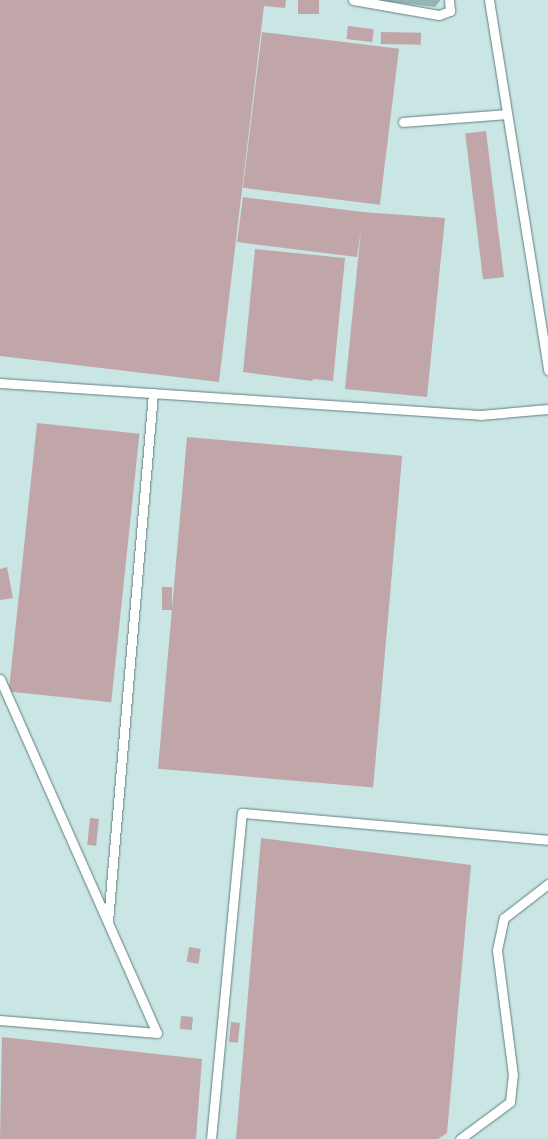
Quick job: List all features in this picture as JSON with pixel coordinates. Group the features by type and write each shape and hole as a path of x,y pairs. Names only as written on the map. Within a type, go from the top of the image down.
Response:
{"lane":[{"path":"353,0 439,16 450,11 449,0"},
{"path":"488,0 548,370"},
{"path":"403,122 507,114"},
{"path":"0,383 480,415 548,409"},
{"path":"108,922 154,393"},
{"path":"0,679 157,1033 0,1020"},
{"path":"211,1139 242,813 548,840"},
{"path":"460,1139 510,1102 513,1075 498,950 504,918 548,884"}],"shaded area":[{"path":"373,0 440,0 440,1 435,7"}],"building":[{"path":"0,0 286,0 285,8 264,6 219,382 0,356"},
{"path":"298,0 319,0 319,14 298,14"},
{"path":"348,26 374,29 372,42 346,39"},
{"path":"262,32 399,49 380,205 243,188"},
{"path":"381,32 421,33 421,45 381,44"},
{"path":"486,131 504,277 483,279 465,134"},
{"path":"243,197 363,212 445,218 427,397 345,389 361,230 357,257 237,242"},
{"path":"255,249 345,258 333,381 313,379 312,381 243,372"},
{"path":"37,423 139,434 111,702 9,692"},
{"path":"187,437 402,456 373,788 158,769"},
{"path":"7,567 13,598 0,600 0,569"},
{"path":"162,587 172,587 172,610 162,610"},
{"path":"90,818 99,819 96,846 87,845"},
{"path":"261,838 471,865 447,1133 438,1139 236,1139"},
{"path":"189,947 201,949 199,964 187,962"},
{"path":"181,1016 193,1017 192,1030 180,1029"},
{"path":"231,1022 240,1023 238,1043 229,1042"},
{"path":"2,1037 202,1059 196,1139 0,1139"}]}
